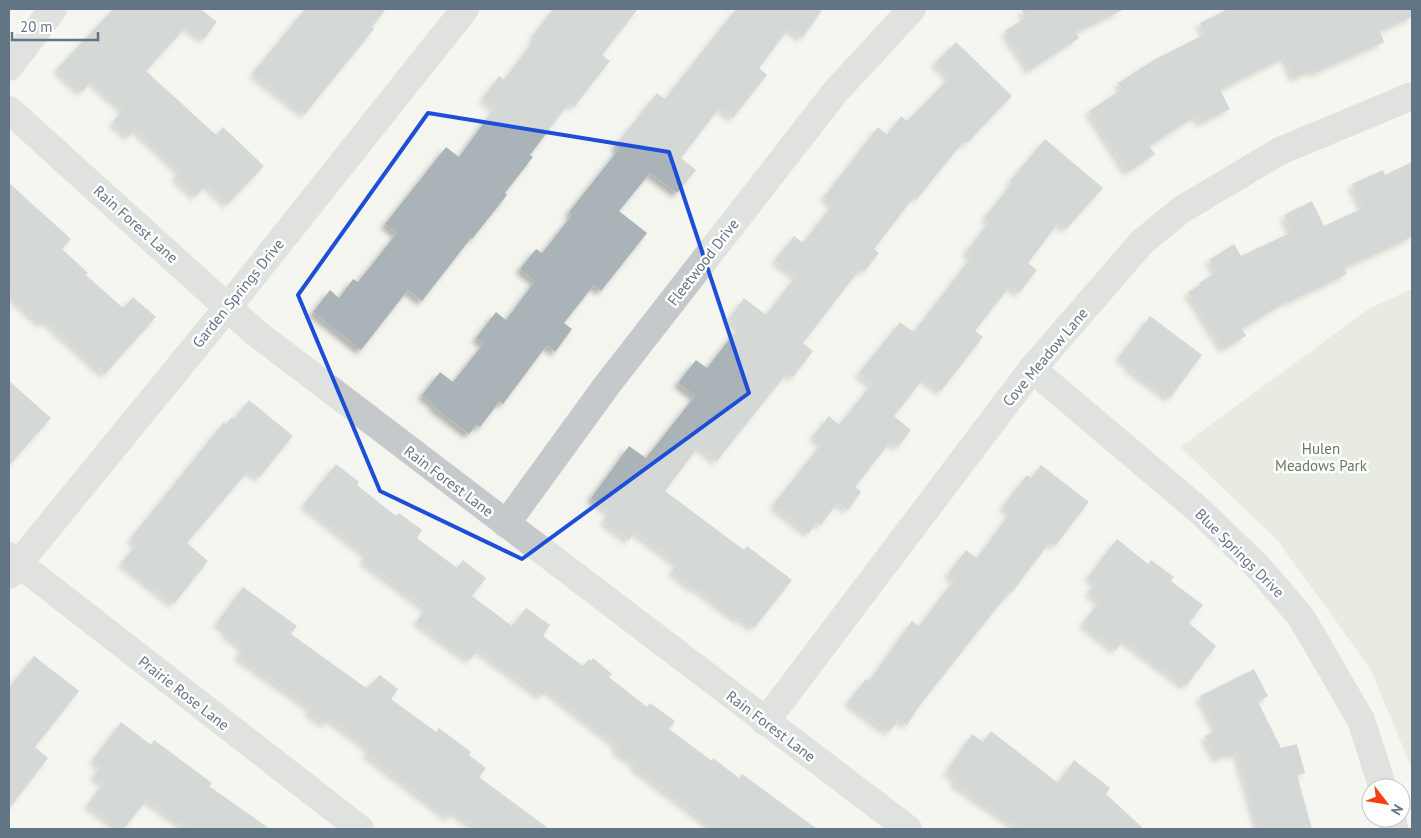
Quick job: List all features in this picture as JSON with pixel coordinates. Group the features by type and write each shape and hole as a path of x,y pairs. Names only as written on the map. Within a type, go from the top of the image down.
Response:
{"street":[{"path":"9,66 53,9"},
{"name":"Garden Springs Drive","path":"12,565 228,307 465,9"},
{"name":"Fleetwood Drive","path":"506,524 608,385 830,98 912,9"},
{"name":"Cove Meadow Lane","path":"765,722 1032,369 1142,242 1181,210 1280,151 1412,96"},
{"name":"Rain Forest Lane","path":"9,110 256,333 908,829"},
{"name":"Blue Springs Drive","path":"1032,369 1201,512 1259,568 1301,616 1361,720 1380,778"},
{"name":"Prairie Rose Lane","path":"12,565 360,829"}],"highlighted area":[{"path":"428,113 669,152 749,393 522,559 380,491 298,295"}],"green space":[{"name":"Hulen Meadows Park","path":"1412,289 1412,769 1370,668 1277,540 1180,447 1370,308"}],"building":[{"path":"113,9 203,9 217,22 204,39 187,26 146,71 216,135 223,127 264,166 228,204 207,184 196,196 175,176 181,171 136,129 129,136 113,122 124,109 92,81 82,92 57,69"},
{"path":"305,9 386,9 372,27 374,29 305,114 253,73"},
{"path":"553,9 638,9 602,55 610,61 574,107 569,103 530,155 533,157 505,193 507,195 422,301 408,290 361,350 313,312 330,290 339,298 353,279 358,282 397,233 385,224 446,147 459,157 495,107 483,98 499,76 504,80 535,39 532,37"},
{"path":"736,9 823,9 802,38 789,28 759,68 767,75 733,118 720,107 681,158 696,170 677,193 650,173 619,211 647,233 601,291 594,285 564,323 572,329 555,352 547,345 503,404 500,401 480,427 476,425 469,434 434,407 435,405 422,395 440,372 453,382 484,343 476,338 496,312 506,320 535,281 520,269 536,249 542,253 572,215 569,212 619,149 615,146 657,93 665,99"},
{"path":"1021,9 1125,9 1076,32 1079,38 1030,70 1005,31 1026,17"},
{"path":"1228,9 1412,9 1412,17 1380,31 1384,42 1314,73 1312,70 1294,78 1285,57 1220,90 1230,109 1201,123 1197,115 1149,146 1155,154 1128,172 1089,111 1122,89 1118,83 1152,61 1205,34 1200,23"},
{"path":"956,42 1012,96 966,144 964,141 917,199 914,197 874,249 879,253 864,272 860,269 803,343 813,351 793,377 787,373 717,461 699,446 665,491 744,550 747,546 792,580 754,628 741,618 739,620 672,571 678,563 635,531 629,540 604,521 610,512 591,498 629,446 646,458 695,396 678,383 696,360 707,368 739,327 729,319 744,298 766,315 796,276 775,260 794,236 803,243 833,204 824,197 878,127 887,135 901,116 907,121 950,77 935,63"},
{"path":"1045,139 1103,188 1066,229 1059,222 1028,263 1037,270 1019,293 1010,286 975,331 983,337 941,391 924,378 894,416 911,430 898,447 890,442 855,487 861,492 848,510 838,502 821,525 817,522 809,533 773,505 822,443 813,436 829,416 839,425 872,384 859,373 900,322 914,332 972,256 966,252 990,221 985,217 1012,183 1010,181"},
{"path":"1412,162 1412,237 1344,268 1347,274 1287,301 1242,329 1246,336 1224,349 1188,292 1217,272 1209,260 1234,244 1241,256 1292,232 1284,215 1312,201 1324,226 1363,208 1352,184 1383,170 1385,175"},
{"path":"9,183 71,239 62,249 88,273 86,275 123,308 133,297 156,317 105,374 46,320 42,324 9,293"},
{"path":"1150,316 1202,355 1170,398 1128,367 1130,365 1119,357"},
{"path":"9,381 51,418 9,466"},
{"path":"249,400 293,436 259,478 249,470 187,543 208,561 174,604 122,562 137,544 131,538 224,422 226,424 232,417 234,419"},
{"path":"336,464 359,482 357,485 396,516 399,513 422,530 417,538 457,568 463,560 486,578 472,596 512,626 526,608 550,625 543,636 583,666 589,659 591,661 593,658 612,674 609,677 647,707 650,703 675,721 669,729 712,761 713,758 739,778 742,774 817,829 716,829 634,766 636,764 615,749 618,745 547,689 542,696 478,649 470,660 417,621 427,608 363,560 368,555 304,504"},
{"path":"1041,465 1089,502 1055,546 1050,542 920,705 907,725 899,719 889,732 848,702 866,679 869,681 912,621 919,626 955,579 948,574 966,550 977,558 1011,512 1003,506 1027,475 1031,478"},
{"path":"1117,539 1148,564 1151,560 1174,577 1171,581 1203,605 1189,623 1216,646 1186,686 1124,639 1116,650 1083,623 1100,601 1089,592 1096,583 1088,577"},
{"path":"243,587 297,626 291,634 366,688 380,675 398,689 391,699 436,732 439,728 471,752 469,755 486,768 479,777 549,829 478,829 454,811 449,817 366,753 370,748 330,718 326,724 308,711 311,707 238,656 244,648 226,633 228,631 217,623"},
{"path":"34,656 79,691 35,747 48,758 9,809 9,688"},
{"path":"1254,669 1268,696 1258,702 1281,748 1297,744 1305,773 1297,775 1312,829 1259,829 1237,752 1229,756 1229,753 1217,759 1205,736 1217,730 1200,696"},
{"path":"121,722 151,745 154,740 212,783 209,786 270,829 189,829 147,799 124,829 121,829 88,804 104,783 94,776 101,766 93,760"},
{"path":"991,731 1058,783 1074,760 1110,788 1106,794 1144,829 1021,829 953,782 957,778 947,771 972,734 983,742"}]}
